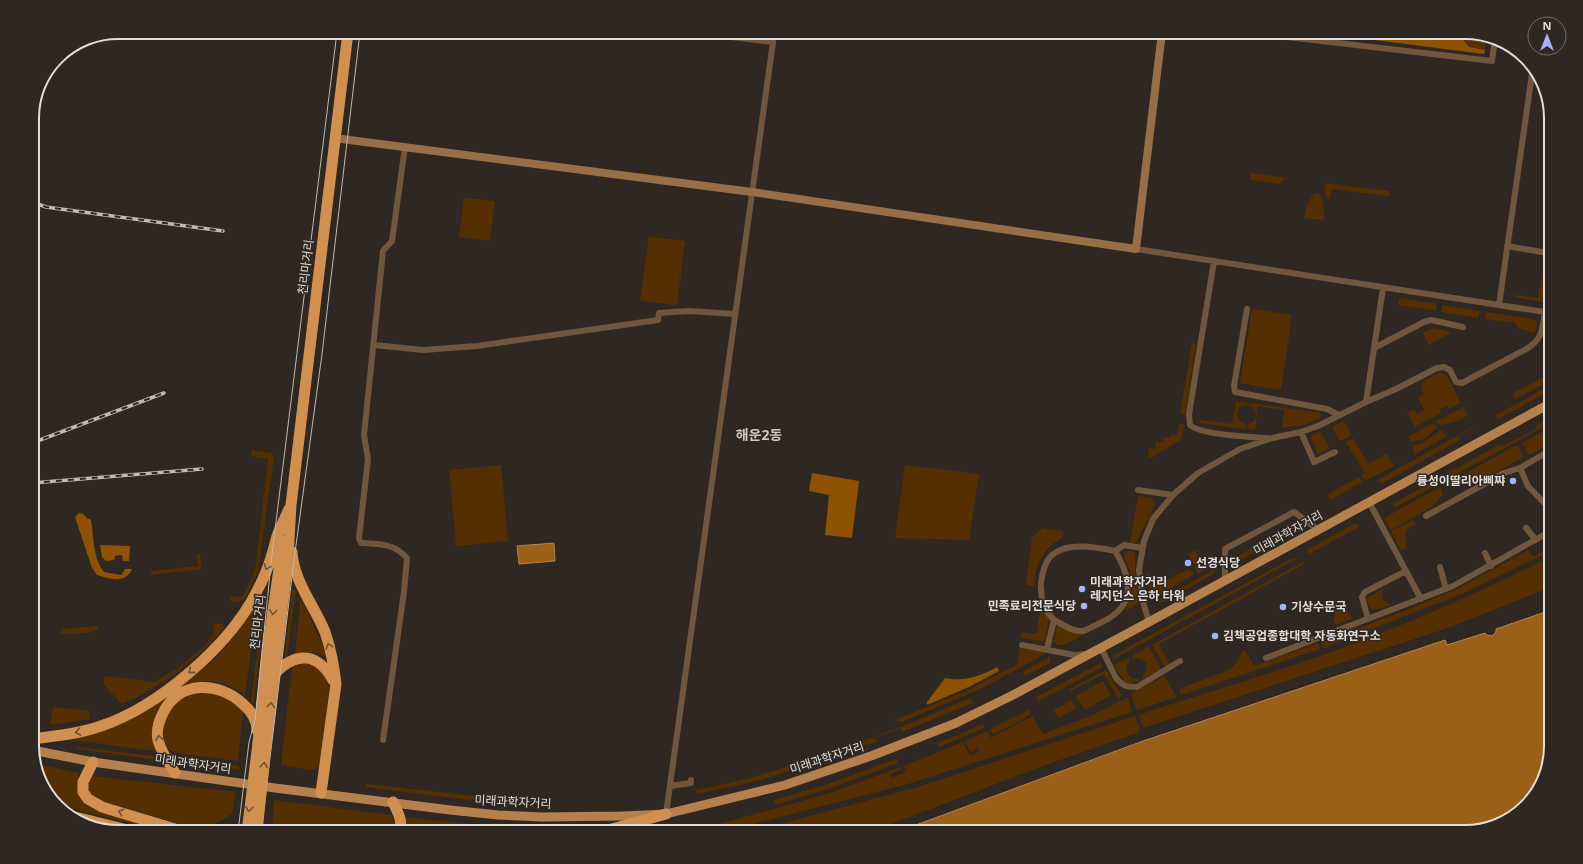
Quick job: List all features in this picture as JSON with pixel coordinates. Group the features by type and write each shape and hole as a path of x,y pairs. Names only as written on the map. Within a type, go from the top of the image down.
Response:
{"highway":[{"name":"천리마거리","path":"262,743 276,673 288,558 291,505 347,39"},
{"name":"천리마거리","path":"262,743 267,652 280,553 291,505"},
{"path":"291,505 292,554 297,575 324,631 331,651 336,684 321,793"},
{"path":"39,738 83,732 119,719 144,706 207,657 234,627 256,593 268,568 278,532 291,505"},
{"path":"276,673 293,660 309,658 324,665 336,684"},
{"path":"175,773 158,740 159,724 165,708 184,691 203,687 214,688 233,695 249,710 257,724 262,743 257,825"},
{"path":"248,825 262,743"},
{"path":"93,762 83,782 83,792 88,799 102,807 162,825"},
{"path":"393,802 399,816 401,825"},
{"path":"626,825 666,814"}],"main road":[{"name":"미래과학자거리","path":"39,751 93,762 450,810 498,815 542,817 666,814 785,785 871,756 956,723 1013,696 1544,407"}],"street":[{"path":"666,814 773,42 749,39"},
{"path":"1136,249 1161,39"},
{"path":"1305,39 1492,61 1494,44"},
{"path":"1499,305 1532,75"},
{"path":"334,138 752,192 1136,249 1544,312"},
{"path":"382,740 403,600 407,558 401,551 391,546 360,543 359,538 368,460 364,435 383,251 392,242 405,147"},
{"path":"1507,246 1544,252"},
{"path":"1214,261 1189,414 1190,425 1193,428 1204,431 1272,438"},
{"path":"1366,402 1383,288"},
{"path":"1246,308 1234,386 1235,392 1327,409 1339,415"},
{"path":"374,345 423,350 477,346 658,320 659,313 689,311 735,314"},
{"path":"1374,348 1424,322 1431,320 1463,327"},
{"path":"1149,622 1143,602 1139,570 1144,541 1153,519 1173,496 1198,473 1240,449 1272,438 1301,432 1396,389 1437,368 1444,367 1450,370 1456,382 1462,383 1537,342 1544,324"},
{"path":"1301,432 1314,462 1335,452"},
{"path":"1426,516 1504,473 1520,468 1544,454"},
{"path":"1520,468 1528,486 1544,503"},
{"path":"1138,490 1173,496"},
{"path":"1369,502 1421,599"},
{"path":"1225,581 1225,549 1294,512 1319,530"},
{"path":"1526,528 1536,540"},
{"path":"1266,658 1446,589 1491,566 1544,535"},
{"path":"1115,550 1125,573 1128,588 1124,604 1120,610 1103,622 1082,631 1068,628 1054,620 1043,606 1041,589 1042,572 1049,557 1061,550 1078,546 1095,546 1115,550 1124,545 1142,548"},
{"path":"1485,553 1491,566"},
{"path":"1440,567 1446,589"},
{"path":"1368,619 1362,596 1365,592 1406,571"},
{"path":"1047,649 1054,620"},
{"path":"1022,645 1074,655 1089,654"},
{"path":"1101,648 1116,678 1120,683 1130,687 1137,687 1180,662"},
{"path":"670,786 691,783 691,780"}],"shaded area":[{"path":"1374,39 1462,39 1469,47 1485,50 1484,54"},
{"path":"1462,39 1486,42 1485,50 1469,47"},
{"path":"1251,173 1285,178 1279,184 1250,180"},
{"path":"1324,183 1389,191 1389,196 1332,189 1329,199 1327,198"},
{"path":"1314,193 1319,193 1322,199 1324,220 1304,218 1306,207"},
{"path":"464,198 495,201 490,241 459,237"},
{"path":"649,237 685,241 677,305 640,301"},
{"path":"1544,268 1543,302 1514,297 1515,295 1538,298"},
{"path":"1399,298 1437,304 1436,311 1398,305"},
{"path":"1442,305 1480,311 1478,318 1441,312"},
{"path":"1252,309 1292,315 1281,390 1240,383"},
{"path":"1486,312 1533,319 1537,322 1535,333 1518,328 1514,321 1510,322 1485,319"},
{"path":"1433,328 1448,331 1450,333 1429,345 1423,333"},
{"path":"1192,343 1196,344 1185,415 1180,414"},
{"path":"1439,373 1446,376 1449,380 1460,403 1448,409 1447,406 1440,409 1441,413 1415,427 1407,413 1414,409 1417,414 1424,410 1418,398 1423,394 1421,385 1425,380"},
{"path":"1544,377 1544,384 1515,399 1512,394"},
{"path":"1544,389 1544,394 1498,419 1496,415"},
{"path":"1236,401 1249,403 1249,405 1241,406 1237,414 1240,421 1246,424 1245,429 1199,423 1200,420 1232,424"},
{"path":"1250,403 1316,412 1320,413 1321,418 1304,425 1282,428 1284,410 1258,406 1255,430 1247,429 1248,424 1254,421 1256,416 1255,410"},
{"path":"1464,407 1468,415 1458,421 1441,425 1435,422"},
{"path":"1342,421 1348,427 1351,436 1343,440 1339,440 1333,428"},
{"path":"1544,421 1544,427 1394,508 1392,504 1500,444 1501,447 1536,429 1535,426"},
{"path":"1433,423 1438,427 1424,439 1411,442 1408,437"},
{"path":"1179,424 1184,424 1182,439 1152,457 1148,457 1149,448 1155,449 1156,441 1163,442 1164,437 1171,438 1171,434 1177,435"},
{"path":"1477,425 1459,436 1460,440 1381,484 1379,479"},
{"path":"1441,430 1447,436 1414,455 1413,446 1421,444"},
{"path":"1544,431 1544,447 1529,455 1522,443"},
{"path":"1318,432 1322,433 1329,448 1318,454 1311,439 1312,435"},
{"path":"1353,438 1368,464 1387,454 1394,466 1365,481 1362,475 1365,473 1346,442"},
{"path":"1517,445 1524,457 1475,484 1459,485 1455,479"},
{"path":"252,450 271,453 274,456 258,572 244,600 234,602 230,601 230,596 243,596 252,578 256,564 268,459 251,456"},
{"path":"501,465 508,541 456,546 449,470"},
{"path":"905,465 979,474 969,540 895,538"},
{"path":"812,473 859,481 852,538 825,535 829,495 809,491"},
{"path":"1359,477 1362,482 1331,500 1328,494"},
{"path":"1440,487 1443,494 1433,506 1391,530 1384,518"},
{"path":"1138,496 1152,498 1155,504 1137,541 1130,543"},
{"path":"79,513 91,520 94,548 100,567 104,572 121,575 125,569 132,569 126,577 122,579 112,579 97,575 92,568 75,517"},
{"path":"1414,520 1416,525 1408,528 1406,531 1407,549 1401,550 1391,531"},
{"path":"1297,523 1296,529 1236,563 1232,562 1231,560"},
{"path":"1356,523 1359,527 1309,554 1307,550"},
{"path":"1043,528 1064,531 1062,538 1050,546 1041,558 1034,579 1034,586 1026,585 1032,537"},
{"path":"554,543 555,561 519,564 517,546"},
{"path":"100,545 130,546 129,561 123,561 122,555 115,556 114,560 106,561 102,557"},
{"path":"1130,550 1135,553 1135,578 1139,603 1108,622 1124,612 1132,591 1131,574 1124,557"},
{"path":"1196,550 1198,563 1202,564 1210,562 1214,564 1198,573 1188,554"},
{"path":"1529,550 1533,557 1544,551 1544,554 1464,593 1323,648 1321,642 1407,610 1457,589"},
{"path":"200,554 202,569 151,575 151,571 198,566 197,555"},
{"path":"1298,558 1112,660 1115,655 1132,645 1291,559"},
{"path":"1544,560 1544,590 1445,629 1143,728 1139,715 1355,644 1440,609"},
{"path":"1303,562 1304,564 1159,644 1170,665 1165,668 1152,645"},
{"path":"1189,569 1193,572 1193,575 1154,598 1151,594 1148,584 1147,570 1155,585 1157,585"},
{"path":"1216,569 1212,575 1165,601 1160,603 1157,601"},
{"path":"1383,589 1383,599 1392,605 1372,610 1367,598"},
{"path":"292,590 296,590 287,657 285,658 285,651"},
{"path":"301,597 323,646 326,657 311,652 295,654"},
{"path":"263,601 266,601 253,707 251,702"},
{"path":"257,603 245,696 226,684 205,681 195,682 175,691 164,701 155,718 154,728 156,751 65,739 87,735 121,724 180,687 214,660 239,630"},
{"path":"1343,603 1352,619 1336,625 1333,618 1336,616 1332,609"},
{"path":"1041,607 1049,618 1045,640 1043,642 1021,638 1022,632 1038,633 1039,628 1037,628"},
{"path":"1544,612 1544,752 1540,772 1531,790 1509,812 1491,821 1471,825 916,825 1143,741 1445,640 1447,645 1485,633 1492,636 1496,632 1496,629"},
{"path":"214,623 222,624 225,627 190,662 178,672 152,689 122,704 104,685 104,676 155,682 180,666 205,646 213,635"},
{"path":"1102,625 1064,645 1058,645 1054,642 1057,626 1069,631"},
{"path":"98,626 97,630 86,633 61,634 61,629"},
{"path":"1318,643 1320,649 1181,695 1179,689 1229,670 1239,660 1242,652 1245,650 1254,666"},
{"path":"1149,646 1161,669 1143,679 1142,678 1147,670 1146,663 1139,658 1133,658 1132,656"},
{"path":"1019,648 1047,653 982,688 902,722 895,720 966,691 1018,664"},
{"path":"1050,657 1050,663 1025,676 1023,671"},
{"path":"1128,658 1130,660 1127,665 1128,675 1133,679 1141,680 1131,683 1124,681 1114,665"},
{"path":"300,663 314,665 321,670 330,682 320,761 318,767 313,770 281,765 292,667"},
{"path":"1101,663 1103,667 1038,701 1036,697"},
{"path":"997,667 999,671 971,686 927,705 927,702 945,678 966,679 985,673"},
{"path":"1106,670 1122,696 1118,698 1104,674 1071,691 1070,689"},
{"path":"1164,676 1177,697 1137,710 1131,694"},
{"path":"1103,681 1111,695 1085,710 1076,696"},
{"path":"218,692 243,710 238,761 175,753 168,749 163,733 164,725 171,709 176,703 193,693"},
{"path":"1128,697 1132,712 911,783 750,825 716,825 830,793 901,767 901,770 890,774 892,778 906,772 904,766 963,742 969,754 973,755 980,750 977,748 970,752 965,741 988,731 991,738 1032,716 1043,734 1093,715"},
{"path":"970,698 973,703 902,732 901,728 875,738 877,742 837,755 836,751 901,727"},
{"path":"1071,700 1076,708 1059,718 1054,710"},
{"path":"53,707 89,711 90,719 50,725"},
{"path":"1029,710 1031,714 1013,725 993,734 990,729"},
{"path":"1135,716 1140,729 1137,733 1040,767 888,825 777,825 918,787"},
{"path":"983,724 984,728 939,747 938,743"},
{"path":"78,747 160,757 158,760 77,749"},
{"path":"179,759 239,766 239,769 189,764"},
{"path":"896,759 898,763 829,789 775,805 774,800 828,784"},
{"path":"797,764 798,768 761,780 697,794 696,790 735,782"},
{"path":"42,765 79,773 78,785 81,798 93,809 147,825 124,822 67,806 59,798 47,781"},
{"path":"92,776 236,792 232,814 213,825 183,825 96,799 88,789"},
{"path":"366,784 512,800 512,803 468,800 366,787"},
{"path":"274,800 390,815 395,825 272,825"},
{"path":"406,817 475,825 405,825"}],"tram line":[{"path":"239,825 249,742 255,720 272,554 336,39"},
{"path":"262,825 294,560 322,354 359,39"}],"railway":[{"path":"39,204 46,207 223,231"},
{"path":"39,440 164,393"},
{"path":"39,482 202,469"}],"place":[{"name":"륭성이딸리아삐쨔","path":"1513,481"},
{"name":"선경식당","path":"1188,563"},
{"name":"미래과학자거리 레지던스 은하 타워","path":"1082,589"},
{"name":"민족료리전문식당","path":"1084,606"},
{"name":"기상수문국","path":"1283,607"},
{"name":"김책공업종합대학 자동화연구소","path":"1215,636"}],"district":[{"name":"해운2동","path":"759,435"}]}
